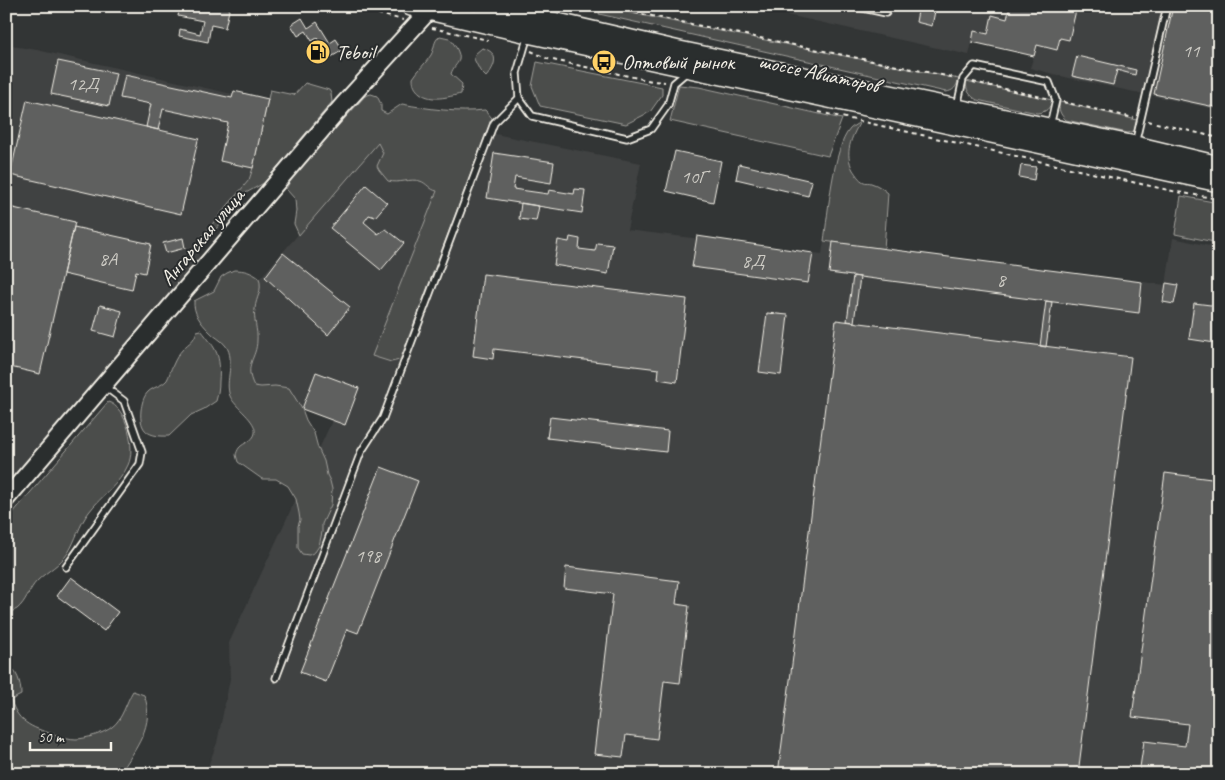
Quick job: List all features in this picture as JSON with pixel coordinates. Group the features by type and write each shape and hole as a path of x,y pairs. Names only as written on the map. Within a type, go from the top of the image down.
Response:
{"main road":[{"name":"шоссе Авиаторов","path":"484,6 679,51 1135,146 1219,166"},
{"name":"шоссе Авиаторов","path":"422,12 526,41 692,68 1219,182"},
{"name":"Ангарская улица","path":"6,499 422,12"}],"lane":[{"path":"854,6 886,13"},
{"path":"1135,146 1167,6"},
{"path":"526,41 517,73 519,98 532,116 627,138 651,129 668,105 674,83 692,68"},
{"path":"956,109 963,79 974,66 1049,82 1056,100 1049,128"},
{"path":"276,678 361,452 383,418 494,123 519,98"},
{"path":"66,567 140,464 142,452 124,401 103,386"}],"path":[{"path":"347,6 375,13 422,12 488,40"},
{"path":"375,13 376,6"},
{"path":"574,14 575,6"},
{"path":"603,6 963,79 1219,138"},
{"path":"526,41 548,59 652,81 674,83"},
{"path":"819,112 1177,192 1219,199"}],"shaded area":[{"path":"747,6 1219,6 1219,110 1030,68 1034,56 972,42 969,55"},
{"path":"601,7 959,79 951,91 946,92 599,14"},
{"path":"440,36 449,38 458,51 459,60 451,74 462,84 461,94 435,98 425,96 418,91 414,85 413,78 431,55 436,40"},
{"path":"6,45 37,50 232,94 234,91 268,99 249,180 195,247 201,260 6,488"},
{"path":"482,48 488,50 494,56 494,64 486,77 480,71 474,59 475,54"},
{"path":"537,62 662,87 662,95 650,112 626,124 540,106 532,86"},
{"path":"966,81 1052,100 1047,110 1037,113 977,100 969,92"},
{"path":"305,83 329,90 332,102 264,183 244,194 208,239 195,247 249,180 270,90 294,95"},
{"path":"679,85 699,87 842,119 828,156 670,121"},
{"path":"371,94 377,96 381,104 381,111 387,114 402,104 443,110 485,110 492,118 400,360 391,362 372,356 437,191 420,181 388,181 377,166 383,153 378,143 299,235 294,224 295,199 286,189 292,177 365,96"},
{"path":"1060,102 1137,120 1134,131 1128,133 1066,120 1060,112"},
{"path":"860,122 851,140 850,164 861,180 876,185 888,193 884,249 824,241 832,182 839,151 850,129"},
{"path":"490,133 641,163 627,230 822,254 824,241 1166,285 1173,238 1219,248 1219,774 205,774 217,743 230,679 229,643 332,421 233,383 249,346 213,332 378,143 440,178"},
{"path":"1181,196 1219,203 1219,243 1175,234"},
{"path":"234,270 250,273 259,278 260,283 255,313 256,347 250,367 254,386 289,388 314,433 330,481 332,489 331,505 322,524 319,546 315,552 309,555 302,554 298,548 299,513 296,499 288,486 276,479 262,479 238,462 236,455 238,449 254,436 255,428 253,423 230,396 228,384 230,358 226,346 203,325 195,310 194,301 214,291 221,277"},
{"path":"201,330 217,353 219,386 216,401 191,415 169,436 147,432 141,417 146,394 167,380 172,367 185,346 193,340 197,331"},
{"path":"108,402 115,405 125,420 128,429 131,449 125,472 86,517 65,557 37,581 17,609 6,613 6,521"},
{"path":"6,665 16,674 20,686 21,695 11,700 18,715 35,728 66,738 84,738 109,729 119,720 133,691 144,695 147,706 146,727 120,774 6,774"}],"building":[{"path":"180,6 230,6 225,28 211,25 208,42 179,36 180,29 200,34 203,21 178,16"},
{"path":"919,6 936,6 932,26 916,22"},
{"path":"1010,6 1035,6 1045,9 1046,6 1077,6 1069,40 1060,38 1057,50 1037,45 1034,56 972,42 974,31 988,34 992,15 1007,19"},
{"path":"1173,6 1219,6 1219,108 1154,94"},
{"path":"302,18 308,28 317,22 330,43 336,39 343,50 321,63 314,52 323,47 317,38 312,41 306,31 298,36 291,25"},
{"path":"1077,56 1136,70 1135,75 1117,70 1113,85 1072,76"},
{"path":"58,61 116,73 109,106 51,94"},
{"path":"125,75 232,98 234,91 268,99 253,168 220,161 228,123 163,109 158,130 146,127 151,104 120,98"},
{"path":"27,100 199,139 181,214 10,175"},
{"path":"675,151 721,161 713,202 666,191"},
{"path":"494,153 554,162 551,183 515,177 513,189 548,194 549,190 574,194 575,189 585,190 582,213 487,198"},
{"path":"739,164 812,181 808,196 736,179"},
{"path":"1021,165 1036,167 1034,180 1019,177"},
{"path":"366,185 387,203 375,217 369,215 364,222 378,234 386,229 404,243 381,270 330,228"},
{"path":"521,203 539,206 536,221 519,219"},
{"path":"9,207 75,222 40,374 6,366 6,221"},
{"path":"74,227 151,244 145,273 136,271 132,290 63,274"},
{"path":"697,236 813,253 808,283 692,267"},
{"path":"570,237 580,239 579,249 595,251 597,243 613,245 608,274 554,265 558,240 569,242"},
{"path":"183,238 185,248 166,253 163,243"},
{"path":"833,242 1142,282 1139,313 829,273"},
{"path":"283,253 350,307 328,335 265,277"},
{"path":"483,274 687,299 677,382 658,379 659,369 494,349 493,359 473,356"},
{"path":"853,276 860,277 854,322 847,321"},
{"path":"1166,283 1178,285 1174,304 1163,302"},
{"path":"1046,301 1052,302 1046,347 1040,346"},
{"path":"1194,303 1219,306 1215,343 1189,339"},
{"path":"100,305 122,311 115,337 93,331"},
{"path":"767,313 788,315 781,375 759,372"},
{"path":"836,320 1131,357 1078,774 778,774"},
{"path":"316,372 359,388 345,425 302,409"},
{"path":"550,417 668,431 666,452 547,438"},
{"path":"381,467 418,481 358,633 347,629 326,682 300,672"},
{"path":"1165,473 1219,480 1219,774 1139,774 1144,741 1185,746 1188,724 1132,717"},
{"path":"566,567 679,581 676,604 689,606 680,683 664,681 657,739 626,735 623,757 594,754 613,594 564,588"},
{"path":"71,577 118,612 104,631 57,596"}],"place":[{"name":"Teboil","path":"318,52"},
{"name":"Оптовый рынок","path":"604,62"}]}
